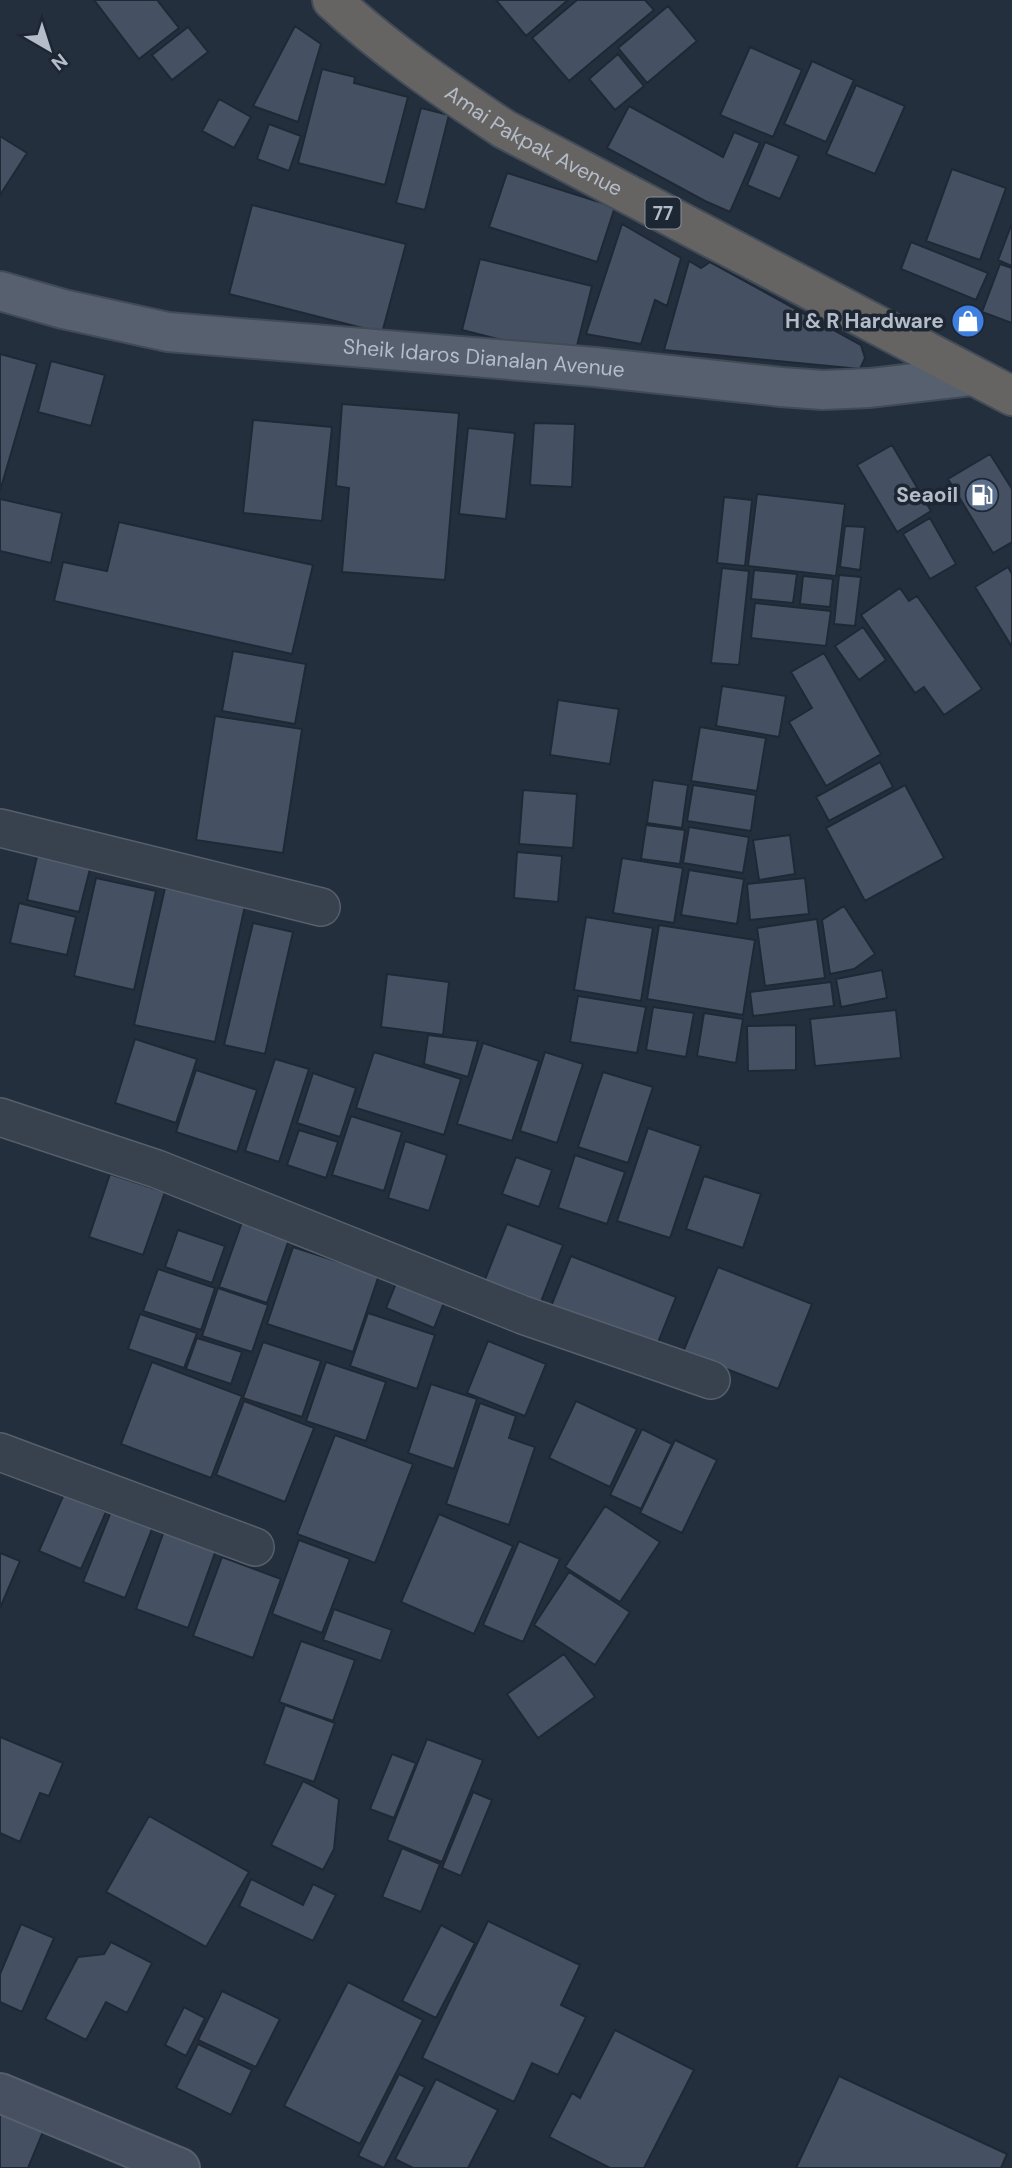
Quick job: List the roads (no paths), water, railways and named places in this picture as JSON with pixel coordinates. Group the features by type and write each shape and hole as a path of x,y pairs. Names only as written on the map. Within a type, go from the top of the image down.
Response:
{"highway":[{"name":"Amai Pakpak Avenue","path":"332,0 363,29 439,86 504,129 1010,398"}],"main road":[{"name":"Sheik Idaros Dianalan Avenue","path":"0,291 63,309 168,332 595,368 781,387 823,390 870,388 973,376"},
{"path":"0,2093 180,2168"}],"street":[{"path":"0,828 321,907"},
{"path":"0,1117 157,1169 523,1314 711,1380"},
{"path":"0,1452 256,1547"}],"place":[{"name":"H & R Hardware","path":"968,321"},
{"name":"Seaoil","path":"982,495"}]}
